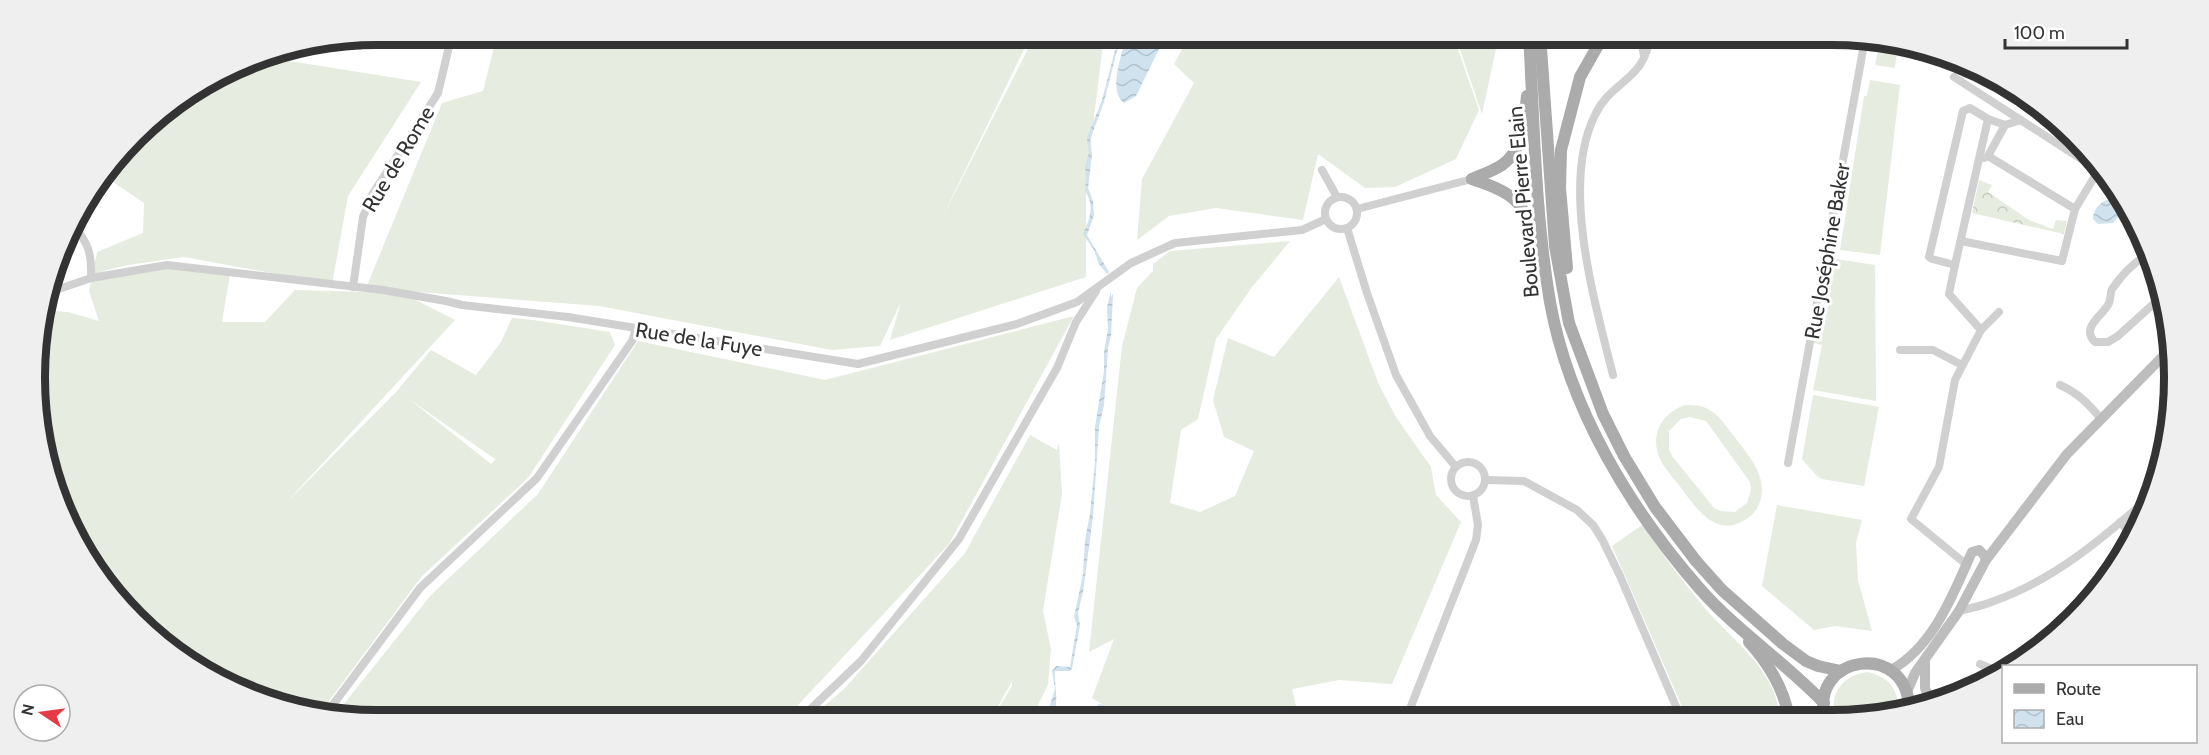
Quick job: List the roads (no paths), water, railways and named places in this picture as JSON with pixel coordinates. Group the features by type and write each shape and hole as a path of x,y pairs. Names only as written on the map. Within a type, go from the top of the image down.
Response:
{"main road":[{"name":"Boulevard Pierre Elain","path":"1530,45 1539,215 1550,302 1571,376 1604,450 1650,525 1712,602 1781,661 1824,703"},
{"name":"Boulevard Pierre Elain","path":"1541,45 1555,246 1569,323 1603,414 1624,456 1655,507 1682,544 1722,590 1783,644 1806,661 1840,671"},
{"path":"1576,341 1563,238 1560,188 1561,150 1580,77 1598,45"},
{"path":"1472,179 1502,165 1516,151 1523,131 1531,60"},
{"path":"1472,179 1500,188 1520,205 1529,222 1550,302"},
{"path":"1907,692 1915,673 1959,612 1986,560 2067,454 2163,355"},
{"path":"1891,670 1919,647 1937,624 1972,552 2001,541"},
{"path":"1979,550 1986,560"},
{"path":"1712,602 1770,668 1782,691 1787,710"},
{"path":"1946,607 1953,613 1959,612"},
{"path":"1925,660 1925,688 1928,696"},
{"path":"1825,710 1824,703 1829,686 1840,671 1866,662 1879,664 1898,676 1907,692 1908,701"}],"street":[{"name":"Rue de Rome","path":"353,287 363,217 372,195 438,93 449,45"},
{"path":"1642,45 1644,60"},
{"path":"1613,375 1588,278 1580,197 1583,154 1594,115 1604,100 1637,70 1644,60 1647,45"},
{"name":"Rue Joséphine Baker","path":"1788,463 1864,47"},
{"path":"1954,77 2083,161"},
{"path":"1955,265 1929,257 1963,111 1970,108 1988,119 2005,125 2021,120"},
{"path":"1982,330 1949,294 1988,119"},
{"path":"1979,160 1988,156 2005,125"},
{"path":"2067,150 2070,145"},
{"path":"1988,156 2075,209"},
{"path":"1322,170 1337,197"},
{"path":"1960,241 2062,261 2075,209 2094,173"},
{"path":"1357,208 1472,179"},
{"path":"1337,197 1347,198 1357,208 1358,213 1354,223 1347,228 1337,229 1326,219 1328,203 1337,197"},
{"name":"Rue de la Fuye","path":"56,290 91,278 167,265 353,287 462,305 568,317 858,364 1017,324 1077,302 1131,263 1175,243 1302,230 1326,219"},
{"path":"1347,228 1366,293 1396,375 1430,436 1456,467"},
{"path":"78,232 89,247 92,262 91,278"},
{"path":"2142,258 2133,263 2111,291 2109,304 2091,326 2089,332 2091,338 2095,342 2108,342 2156,302"},
{"path":"810,710 861,661 959,539 1057,368 1076,322 1098,287"},
{"path":"1967,565 1911,519 1940,467 1955,380 1982,330 1999,312"},
{"path":"332,707 420,588 537,478 632,341 636,329"},
{"path":"1900,350 1933,350 1962,365"},
{"path":"2060,385 2086,400 2101,419"},
{"path":"1465,462 1475,463 1483,470 1486,480 1482,490 1473,496 1461,496 1453,488 1451,477 1456,467 1465,462"},
{"path":"1486,480 1524,481 1577,510 1593,525 1620,576 1679,710"},
{"path":"1409,710 1476,540 1479,525 1473,496"},
{"path":"1959,612 1993,602 2055,572 2139,506"},
{"path":"2120,522 2127,530"},
{"path":"1971,589 1984,603"},
{"path":"1980,664 1991,669"}],"water":[{"path":"1116,45 1118,45 1104,102 1090,140 1092,154 1088,188 1093,201 1094,215 1087,235 1109,272 1107,274 1083,234 1091,207 1085,191 1085,166 1089,153 1087,138 1102,100"},
{"path":"1124,45 1161,45 1136,96 1124,103 1119,97 1116,80"},
{"path":"2107,200 2113,201 2121,214 2113,223 2098,224 2093,219 2099,205"},
{"path":"1111,291 1111,297 1113,294 1111,335 1104,405 1099,426 1093,516 1078,613 1080,625 1072,669 1055,671 1056,696 1055,708 1052,710 1050,705 1055,689 1052,671 1056,666 1070,667 1077,625 1074,617 1083,574 1085,540 1090,514 1095,462 1095,427 1108,329 1107,307"},
{"path":"1100,704 1115,710 1097,710"}]}
